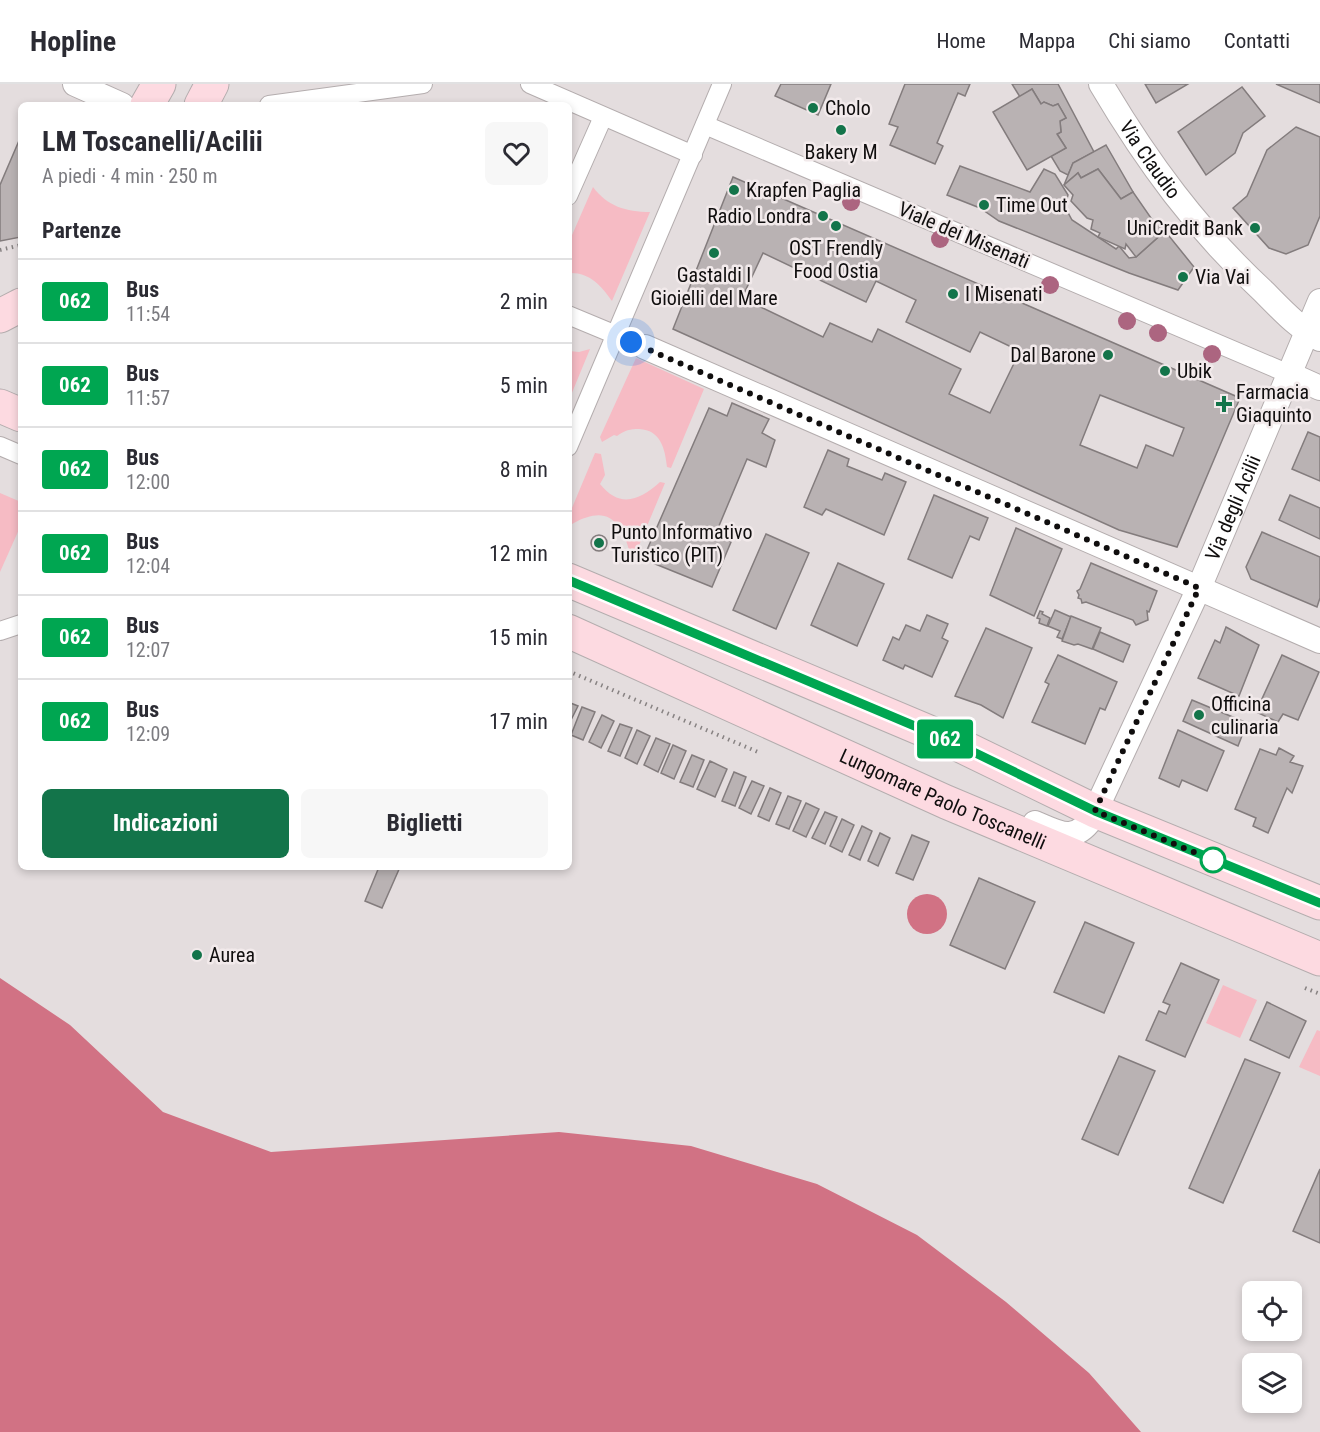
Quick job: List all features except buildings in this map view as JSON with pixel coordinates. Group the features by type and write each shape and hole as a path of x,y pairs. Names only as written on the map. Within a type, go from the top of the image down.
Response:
{"main road":[{"path":"149,102 159,84"},
{"path":"203,102 212,84"},
{"path":"0,316 18,307"},
{"path":"0,406 18,414"},
{"path":"572,582 955,743 1095,811 1320,903"},
{"name":"Lungomare Paolo Toscanelli","path":"572,633 962,809 1320,959"}],"street":[{"path":"75,84 115,102"},
{"path":"291,102 423,84"},
{"path":"530,84 570,102"},
{"path":"572,438 722,84"},
{"name":"Via Claudio","path":"1101,84 1130,135 1181,204 1230,259 1313,335"},
{"path":"572,103 693,155"},
{"path":"572,187 603,117"},
{"name":"Viale dei Misenati","path":"705,125 1289,374"},
{"name":"Via degli Acilii","path":"962,809 1010,816 1060,833 1072,835 1082,830 1095,811 1199,588 1289,374 1313,335 1320,302"},
{"path":"572,317 1320,641"},
{"path":"1289,374 1320,388"},
{"path":"0,446 18,454"},
{"path":"0,631 18,625"}],"path":[{"path":"0,250 18,246"}],"shaded area":[{"path":"593,187 604,199 618,207 650,212 612,301 594,281 583,275 572,273 572,235"},
{"path":"590,349 572,393 572,351"},
{"path":"636,358 704,389 671,468 667,467 663,447 657,437 646,430 628,430 602,442 600,437"},
{"path":"595,453 601,454 605,475 600,484 615,497 630,499 638,497 660,482 665,483 635,555 630,553 622,532 611,519 595,515 572,524 572,508"},
{"path":"0,493 18,501 18,532 0,572"},
{"path":"927,894 941,900 947,914 941,928 927,934 913,928 907,914 913,900"},
{"path":"0,978 70,1025 163,1112 271,1152 559,1132 691,1146 817,1184 917,1235 1006,1302 1089,1373 1141,1432 0,1432"},
{"path":"1223,985 1257,1000 1240,1038 1206,1023"},
{"path":"1317,1030 1320,1031 1320,1076 1299,1067"}],"bus line":[{"name":"062","path":"572,582 955,743 1095,811 1320,903"}],"place":[{"name":"Cholo","path":"813,108"},
{"name":"Bakery M","path":"841,130"},
{"name":"Krapfen Paglia","path":"734,190"},
{"name":"Time Out","path":"984,205"},
{"name":"Radio Londra","path":"823,216"},
{"name":"OST Frendly Food Ostia","path":"836,226"},
{"name":"UniCredit Bank","path":"1255,228"},
{"name":"Gastaldi I Gioielli del Mare","path":"714,253"},
{"name":"Via Vai","path":"1183,277"},
{"name":"I Misenati","path":"953,294"},
{"name":"Dal Barone","path":"1108,355"},
{"name":"Ubik","path":"1165,371"},
{"name":"Farmacia Giaquinto","path":"1224,404"},
{"name":"Punto Informativo Turistico (PIT)","path":"599,543"},
{"name":"Officina culinaria","path":"1199,715"},
{"name":"Aurea","path":"197,955"}],"route":[{"path":"631,342 1199,588 1095,811 1220,863 1213,860"}]}
